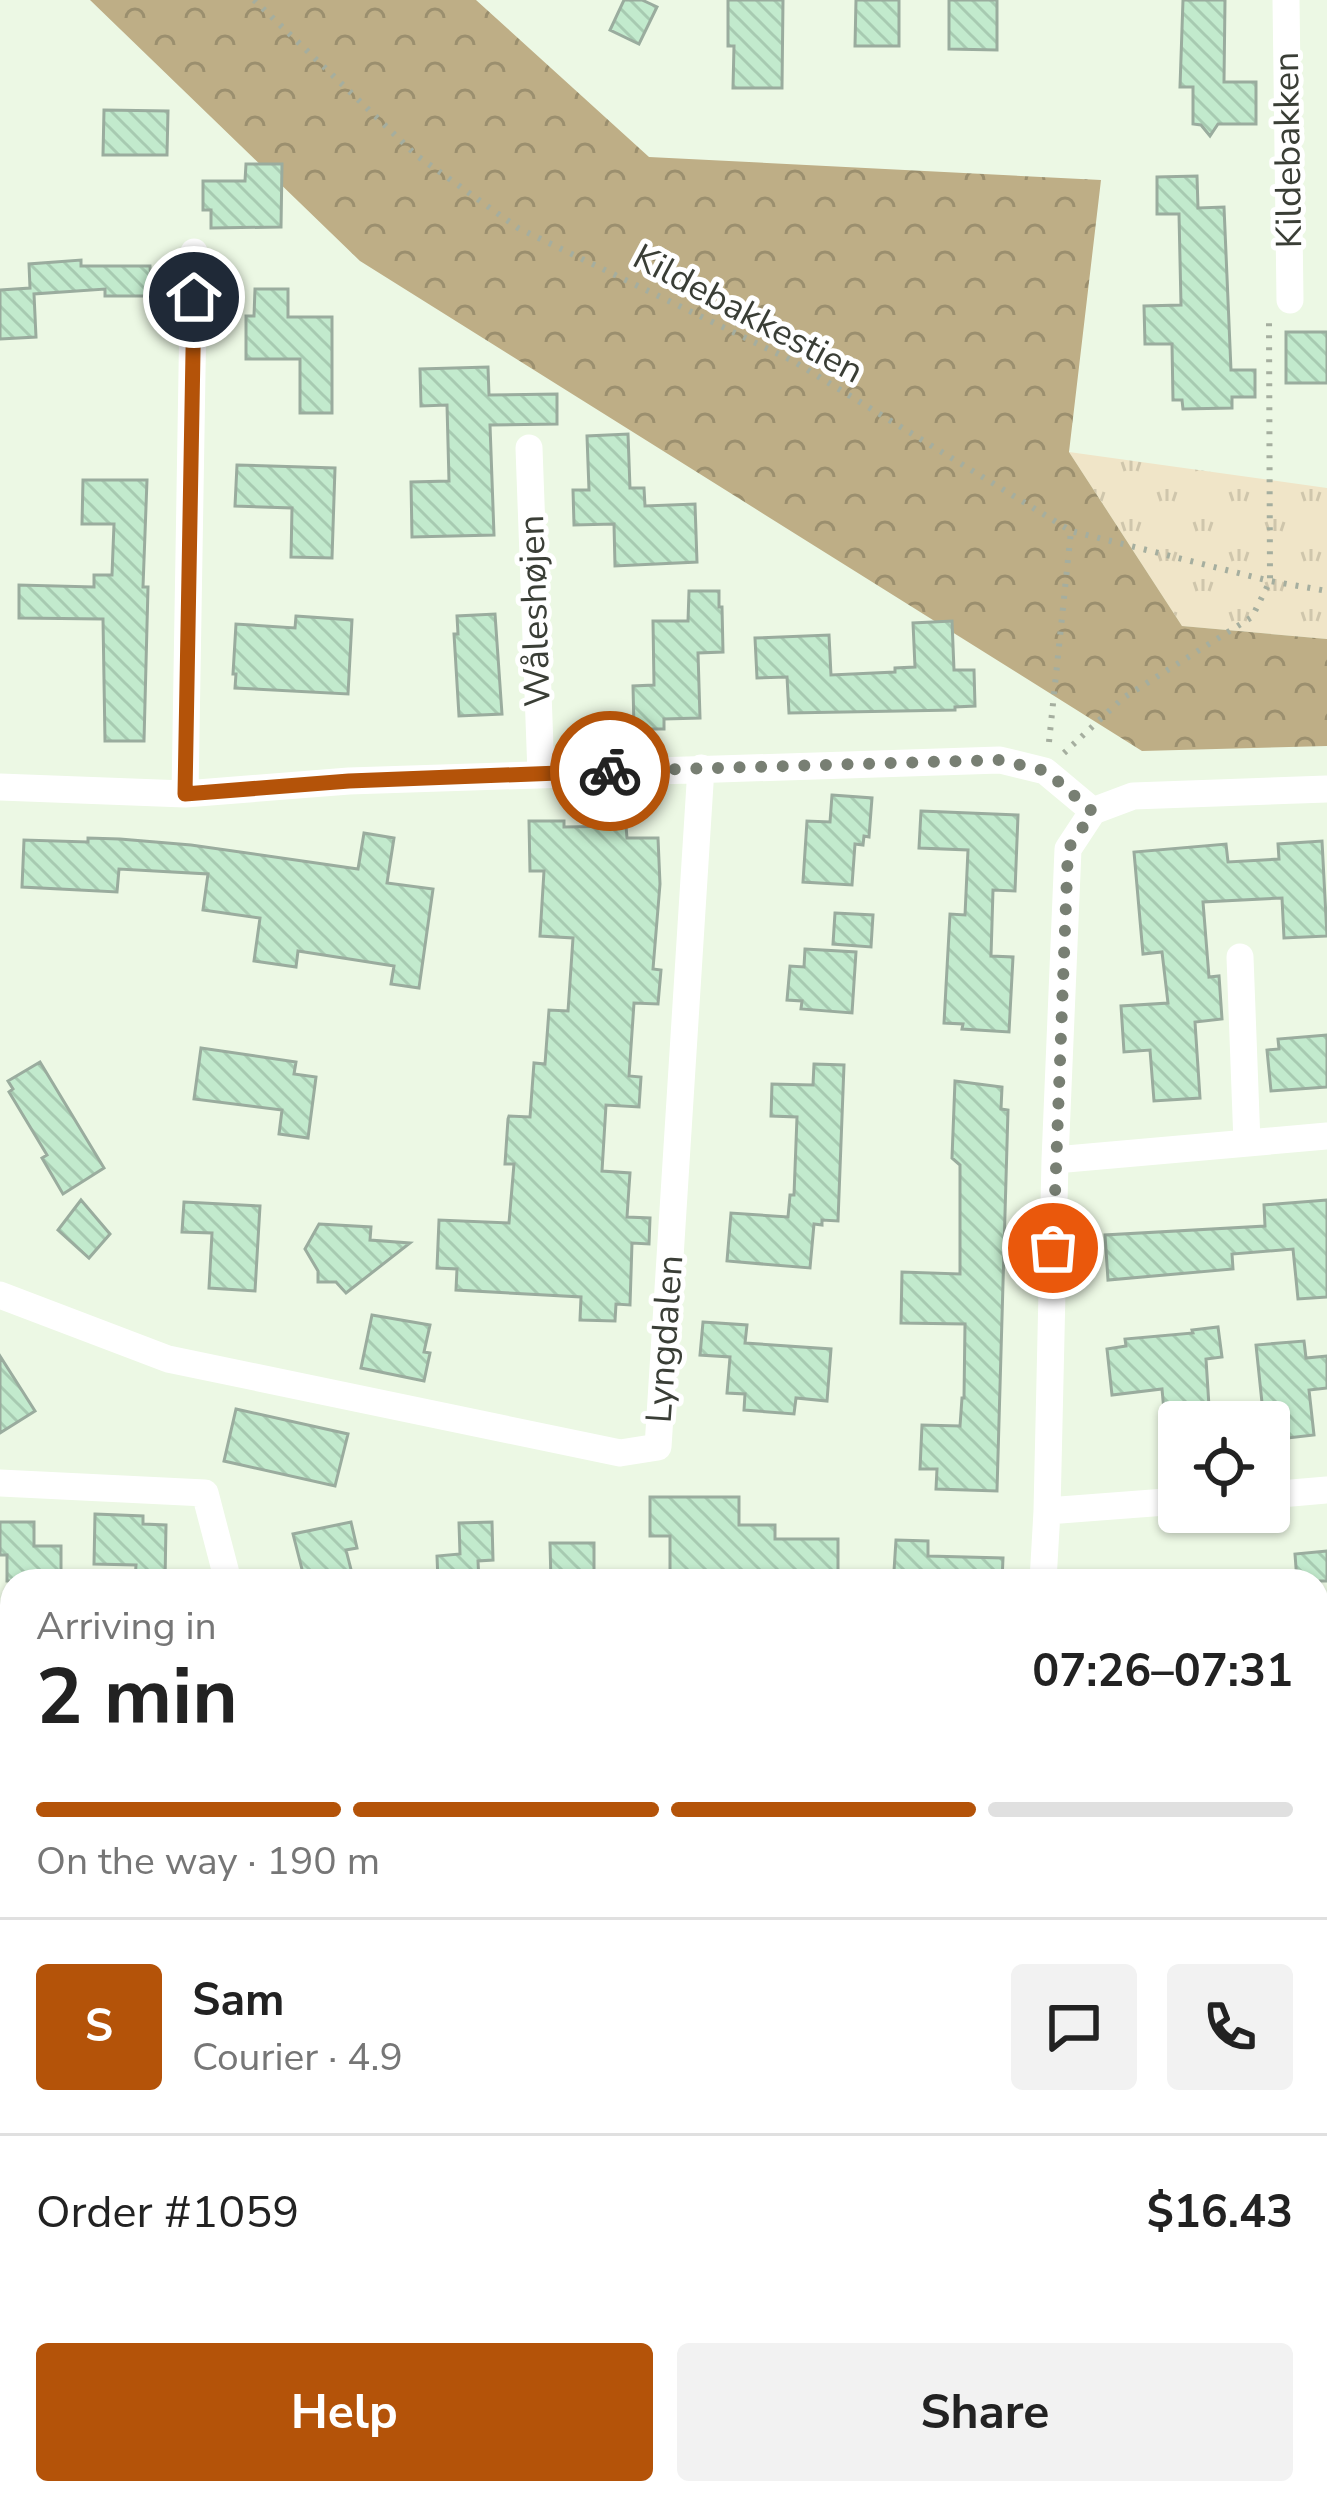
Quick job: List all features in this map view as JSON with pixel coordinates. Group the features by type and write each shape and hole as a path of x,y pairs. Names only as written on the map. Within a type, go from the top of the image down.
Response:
{"street":[{"name":"Kildebakken","path":"1286,0 1290,300"},
{"path":"185,794 194,252"},
{"name":"Wåleshøjen","path":"529,448 541,774"},
{"path":"0,787 185,794 349,781 1000,760 1046,771 1093,812"},
{"name":"Lyngdalen","path":"0,1295 168,1359 620,1453 658,1447 701,768"},
{"path":"1044,1569 1068,849 1093,812 1133,796 1327,789"},
{"path":"1240,957 1247,1143"},
{"path":"1055,1160 1327,1136"},
{"path":"0,1483 205,1493 225,1569"},
{"path":"1290,1493 1327,1490"},
{"path":"1048,1511 1158,1503"}],"path":[{"name":"Kildebakkestien","path":"254,0 416,154 518,228 793,361 1071,531 1327,591"},
{"path":"1046,771 1123,698 1252,617 1270,581 1269,314 1290,300"},
{"path":"1046,771 1071,531"}],"green space":[{"path":"90,0 476,0 649,157 1101,180 1069,452 1182,626 1327,639 1327,746 1142,751 360,261"},
{"path":"1069,452 1327,488 1327,639 1182,626"}],"building":[{"path":"624,0 642,0 657,7 639,44 610,30"},
{"path":"728,0 783,0 782,88 733,88"},
{"path":"856,0 899,0 899,46 855,46"},
{"path":"949,0 997,0 997,50 949,49"},
{"path":"1183,0 1225,0 1224,82 1256,82 1256,124 1218,124 1210,136 1201,125 1193,124 1193,87 1180,87"},
{"path":"104,110 168,111 167,155 103,155"},
{"path":"246,164 282,164 281,227 211,228 211,210 203,210 203,181 245,181"},
{"path":"1197,176 1198,208 1224,207 1231,370 1255,370 1255,397 1232,397 1232,408 1183,409 1182,400 1173,400 1172,344 1145,344 1144,306 1181,305 1179,214 1157,214 1157,177"},
{"path":"81,260 81,266 150,266 147,296 105,296 105,289 34,294 36,337 0,339 0,290 30,288 29,264"},
{"path":"255,289 288,289 288,317 332,317 332,413 300,413 300,359 246,359 246,316 254,316"},
{"path":"1286,332 1327,332 1327,383 1286,383"},
{"path":"488,367 489,395 557,394 557,424 490,425 494,535 412,537 411,482 449,481 447,405 421,406 420,369"},
{"path":"628,434 630,488 644,488 645,506 695,504 697,562 615,566 614,524 574,525 573,490 589,490 587,436"},
{"path":"237,465 335,468 332,558 291,557 292,508 235,506"},
{"path":"83,480 147,480 144,741 105,741 103,619 19,618 19,585 94,587 94,575 112,575 114,524 82,524"},
{"path":"689,591 719,591 722,607 723,652 698,653 700,718 664,719 664,729 634,729 633,686 654,685 653,621 688,621"},
{"path":"495,614 502,714 459,716 457,616"},
{"path":"296,616 352,620 348,694 235,688 236,624 295,628"},
{"path":"952,621 954,670 974,670 975,706 789,713 787,677 757,678 755,638 829,635 831,675 895,672 895,668 915,667 913,623"},
{"path":"832,795 872,798 869,837 864,836 863,845 855,844 852,885 803,882 807,821 830,822"},
{"path":"921,811 1018,815 1015,891 993,890 991,956 1013,957 1009,1032 944,1023 950,914 965,915 968,850 919,848"},
{"path":"529,821 564,821 564,827 626,826 627,838 658,838 660,884 653,969 661,970 658,1004 634,1003 629,1076 641,1077 639,1107 606,1105 602,1171 630,1173 627,1217 650,1218 649,1244 632,1243 630,1305 616,1304 615,1321 580,1320 581,1297 456,1290 457,1269 437,1268 439,1220 509,1223 514,1164 505,1164 508,1119 530,1117 534,1063 545,1064 549,1010 568,1011 573,938 540,936 544,871 530,871"},
{"path":"364,833 394,838 387,883 433,889 419,988 391,984 394,966 298,951 296,967 254,961 260,918 203,910 208,874 119,869 117,892 22,887 24,840 88,842 88,838 191,845 358,869"},
{"path":"1322,841 1327,936 1284,938 1282,898 1203,902 1209,977 1219,976 1222,1019 1195,1022 1200,1098 1154,1101 1150,1050 1124,1052 1121,1006 1168,1003 1162,952 1143,954 1134,852 1226,844 1228,862 1279,859 1278,844"},
{"path":"835,913 873,915 871,947 833,944"},
{"path":"805,949 856,952 852,1013 801,1009 802,1001 787,1000 790,966 804,967"},
{"path":"1327,1035 1327,1087 1271,1091 1267,1050 1279,1049 1278,1039"},
{"path":"201,1048 296,1062 294,1074 316,1077 308,1138 279,1134 282,1110 194,1099"},
{"path":"40,1062 104,1168 63,1194 42,1158 47,1155 9,1092 13,1089 8,1081"},
{"path":"814,1064 844,1065 838,1221 814,1224 810,1268 727,1261 731,1213 788,1217 790,1195 794,1195 797,1117 771,1116 772,1084 813,1085"},
{"path":"955,1081 1002,1087 1001,1109 1008,1110 997,1491 936,1489 937,1469 920,1469 922,1425 960,1426 965,1324 901,1323 902,1272 960,1274 960,1165 952,1158"},
{"path":"81,1200 110,1234 89,1258 58,1230"},
{"path":"1327,1200 1327,1297 1298,1299 1293,1249 1232,1254 1233,1269 1108,1280 1105,1235 1265,1226 1264,1205"},
{"path":"184,1202 260,1206 255,1291 209,1288 212,1233 182,1232"},
{"path":"319,1224 371,1227 370,1240 410,1243 346,1293 336,1282 318,1282 318,1271 305,1249"},
{"path":"372,1315 430,1325 424,1381 361,1368"},
{"path":"703,1322 747,1325 745,1343 831,1349 827,1401 796,1398 794,1414 744,1410 745,1394 727,1393 730,1357 700,1355"},
{"path":"1218,1327 1222,1357 1206,1359 1209,1401 1163,1401 1162,1389 1112,1395 1107,1349 1126,1346 1125,1339"},
{"path":"1304,1341 1306,1358 1327,1356 1327,1388 1309,1390 1314,1435 1290,1438 1290,1401 1262,1401 1256,1345"},
{"path":"0,1356 35,1411 0,1433"},
{"path":"236,1409 348,1434 335,1486 224,1461"},
{"path":"650,1497 739,1497 739,1525 775,1525 775,1539 838,1539 838,1569 670,1569 670,1536 650,1536"},
{"path":"95,1514 143,1516 143,1524 166,1525 165,1569 94,1564"},
{"path":"0,1522 34,1522 34,1546 61,1546 61,1569 7,1569 7,1555 0,1555"},
{"path":"351,1522 357,1548 346,1550 351,1569 302,1569 293,1534"},
{"path":"492,1522 493,1560 478,1561 478,1569 438,1569 437,1556 460,1554 459,1523"},
{"path":"896,1540 928,1541 928,1556 1003,1558 1003,1569 894,1569"},
{"path":"550,1543 594,1543 594,1569 551,1569"},
{"path":"1327,1551 1327,1569 1296,1569 1295,1554"}],"way so far":[{"path":"610,771 1000,760 1046,771 1093,812 1068,849 1053,1248"}],"route":[{"path":"194,297 185,794 349,781 610,771"}]}
